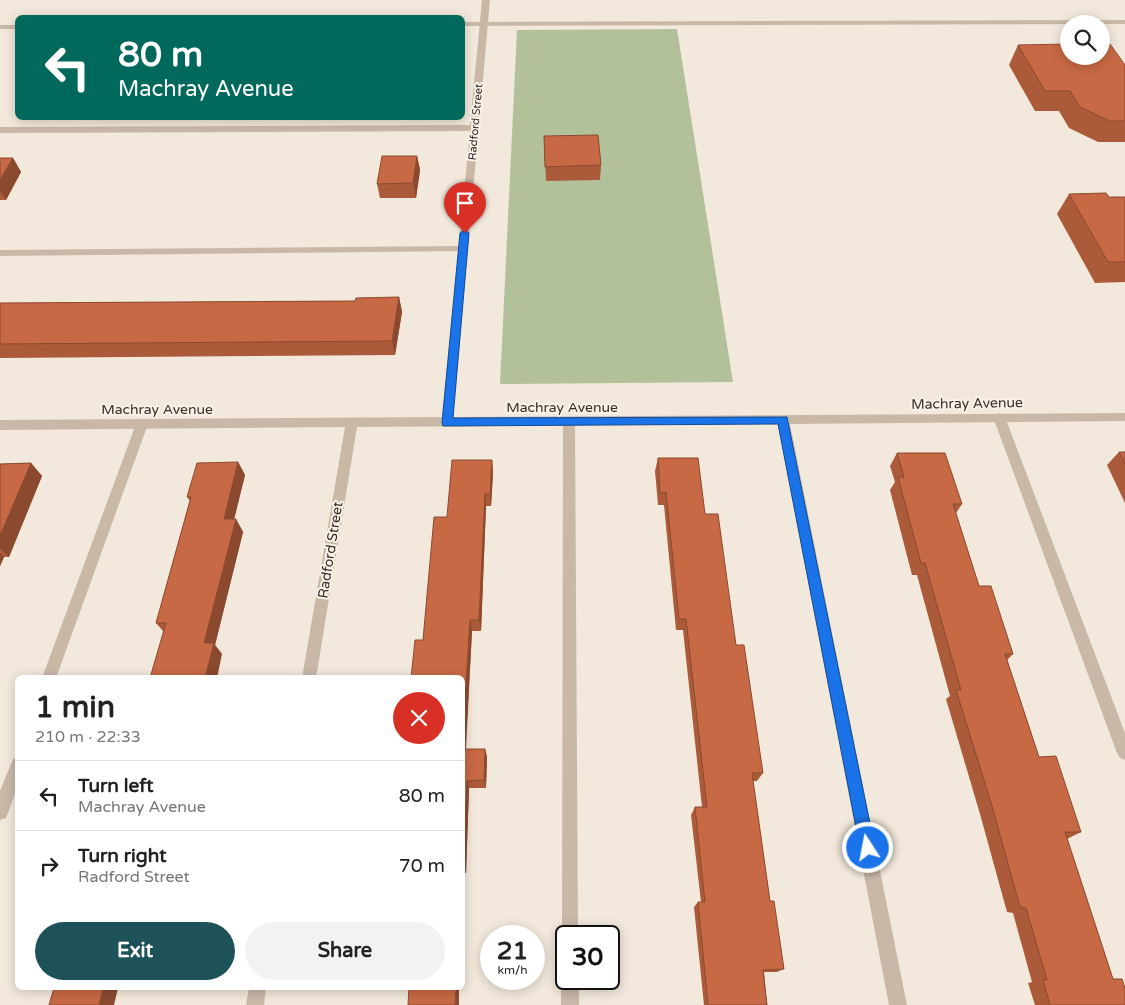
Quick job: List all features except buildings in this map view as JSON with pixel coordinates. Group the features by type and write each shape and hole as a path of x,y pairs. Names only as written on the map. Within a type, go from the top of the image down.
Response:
{"street":[{"name":"Radford Street","path":"447,423 486,0"},
{"path":"465,24 1125,22"},
{"path":"0,27 15,27"},
{"path":"0,130 474,128"},
{"path":"0,253 463,249"},
{"path":"999,417 1125,753"},
{"name":"Machray Avenue","path":"0,425 1125,417"},
{"path":"783,420 898,1005"},
{"path":"568,422 570,925"},
{"name":"Radford Street","path":"310,675 352,423"},
{"path":"50,675 142,424"},
{"path":"0,812 15,772"},
{"path":"255,1005 258,990"},
{"path":"570,990 570,1005"}],"green space":[{"path":"677,29 733,382 500,384 517,30"}],"route":[{"path":"465,233 447,423 783,420 868,848"}]}
